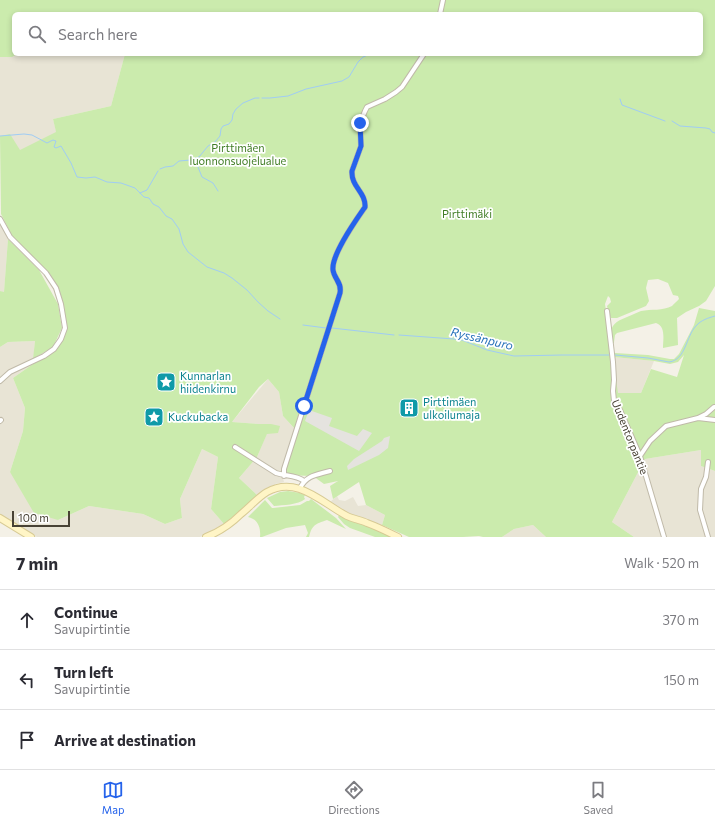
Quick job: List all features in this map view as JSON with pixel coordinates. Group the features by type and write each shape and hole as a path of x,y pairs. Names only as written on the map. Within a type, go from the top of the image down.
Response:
{"main road":[{"path":"206,537 215,533 234,520 267,492 282,487 300,488 349,516 398,537"},
{"path":"0,518 31,537"}],"street":[{"path":"440,12 443,0"},
{"path":"284,476 284,469 340,293 341,287 333,271 333,263 336,254 365,207 363,197 352,180 352,171 361,146 360,123 367,107 385,100 402,87 423,56"},
{"path":"0,219 10,237 46,273 56,288 61,304 65,328 61,339 54,349 44,356 10,372 0,381"},
{"name":"Uudentorpantie","path":"607,311 614,380 612,391 614,401 620,410 640,456 664,537"},
{"path":"640,456 650,441 666,426 698,418 715,407"},
{"path":"698,418 715,420"},
{"path":"235,447 276,473 284,476 300,478 304,481"},
{"path":"708,462 706,477 701,489 700,510 708,537"},
{"path":"300,488 304,481 330,471"}],"shaded area":[{"path":"12,52 12,56 124,56 111,106 53,119 57,135 21,152 0,136 0,57"},
{"path":"0,220 8,239 4,293 0,291"},
{"path":"35,341 33,364 13,378 25,408 23,431 10,472 58,520 89,506 143,514 165,524 182,518 180,499 202,449 218,457 211,509 224,524 200,537 37,537 22,530 0,515 0,347 8,342"},
{"path":"614,357 654,361 641,393 617,393"},
{"path":"268,379 279,392 283,416 295,429 282,475 284,482 275,484 258,496 239,478 257,457 271,424 232,422"},
{"path":"309,410 332,418 329,426 357,436 363,429 372,433 359,451 305,421"},
{"path":"390,436 388,448 379,455 348,470 347,466 354,459 382,441 384,438"},
{"path":"701,450 701,466 715,471 715,537 634,537 612,522 645,459"},
{"path":"337,496 339,500 345,501 353,497 358,506 366,505 385,515 382,525 348,514 330,502"},
{"path":"533,525 546,537 502,537 514,529"}],"green space":[{"name":"Pirttimäki","path":"0,0 715,0 715,286 706,301 677,318 678,345 663,348 663,330 656,323 617,333 615,335 614,343 612,343 611,329 618,321 641,311 668,308 672,306 679,299 678,296 673,295 668,283 658,279 648,280 646,288 649,301 646,306 617,318 611,318 609,314 607,306 611,302 608,296 605,304 618,393 641,393 651,369 677,377 684,355 678,362 670,364 614,357 613,353 648,355 674,359 679,354 694,325 699,308 715,311 715,471 701,466 701,450 645,459 612,522 634,537 546,537 533,525 514,529 502,537 409,537 382,525 385,515 366,505 359,482 333,499 330,486 338,481 324,484 313,476 282,475 295,429 283,416 279,392 268,379 259,387 232,422 271,424 280,426 278,433 267,434 257,457 239,478 258,496 224,524 211,509 218,457 202,449 180,499 182,518 165,524 143,514 89,506 58,520 34,513 10,472 23,431 25,408 13,378 55,351 63,340 66,329 64,306 59,289 50,274 12,236 1,214 0,136 10,134 20,150 56,132 53,119 111,106 124,56 703,56 703,12 12,12 12,56 14,56 0,57"},
{"path":"8,239 39,270 58,304 62,328 53,347 33,359 35,341 8,342 0,347 0,291 4,292"},
{"path":"288,491 305,495 305,499 294,504 274,506 267,498 280,492"},
{"path":"311,499 336,518 346,529 327,520 315,526 311,530 309,537 306,537 308,533 305,525 286,528 260,537 258,524 248,517 265,500 273,508 300,505"},
{"path":"340,514 394,537 375,537 350,528 338,517"}],"waterway":[{"path":"262,98 288,96 306,89 342,81 349,77 358,62 365,56"},
{"path":"160,169 173,166 179,161 191,160 199,157 208,146 215,142 220,136 221,129 223,126 229,124 236,109 243,103 259,98"},
{"path":"620,99 622,105 665,121"},
{"path":"672,121 680,126 706,128 715,133"},
{"name":"Ryssänpuro","path":"0,136 24,134 32,135 47,143 53,140 56,141 54,147 56,148 61,146 77,177 95,177 107,182 121,183 135,188 144,197 149,198 153,204 159,207 166,216 172,219 179,229 183,244 188,252 207,267 224,273 232,278 247,290 268,311 280,319"},
{"path":"192,161 198,167 202,177 213,183 218,191"},
{"path":"140,193 147,190 158,171"},
{"name":"Ryssänpuro","path":"615,355 648,358 669,362 675,360 679,357 696,326 707,318 715,316"},
{"name":"Ryssänpuro","path":"303,325 326,328"},
{"name":"Ryssänpuro","path":"332,328 394,335"},
{"name":"Ryssänpuro","path":"399,335 462,340 487,350 514,356 609,355"}],"place":[{"name":"Kunnarlan hiidenkirnu","path":"166,382"},
{"name":"Pirttimäen ulkoilumaja","path":"409,408"},
{"name":"Kuckubacka","path":"154,417"}],"route":[{"path":"304,406 340,293 341,287 333,271 333,263 336,254 365,207 363,197 352,180 352,171 361,146 360,123"}],"park label":[{"name":"Pirttimäen luonnonsuojelualue","path":"238,154"}]}
